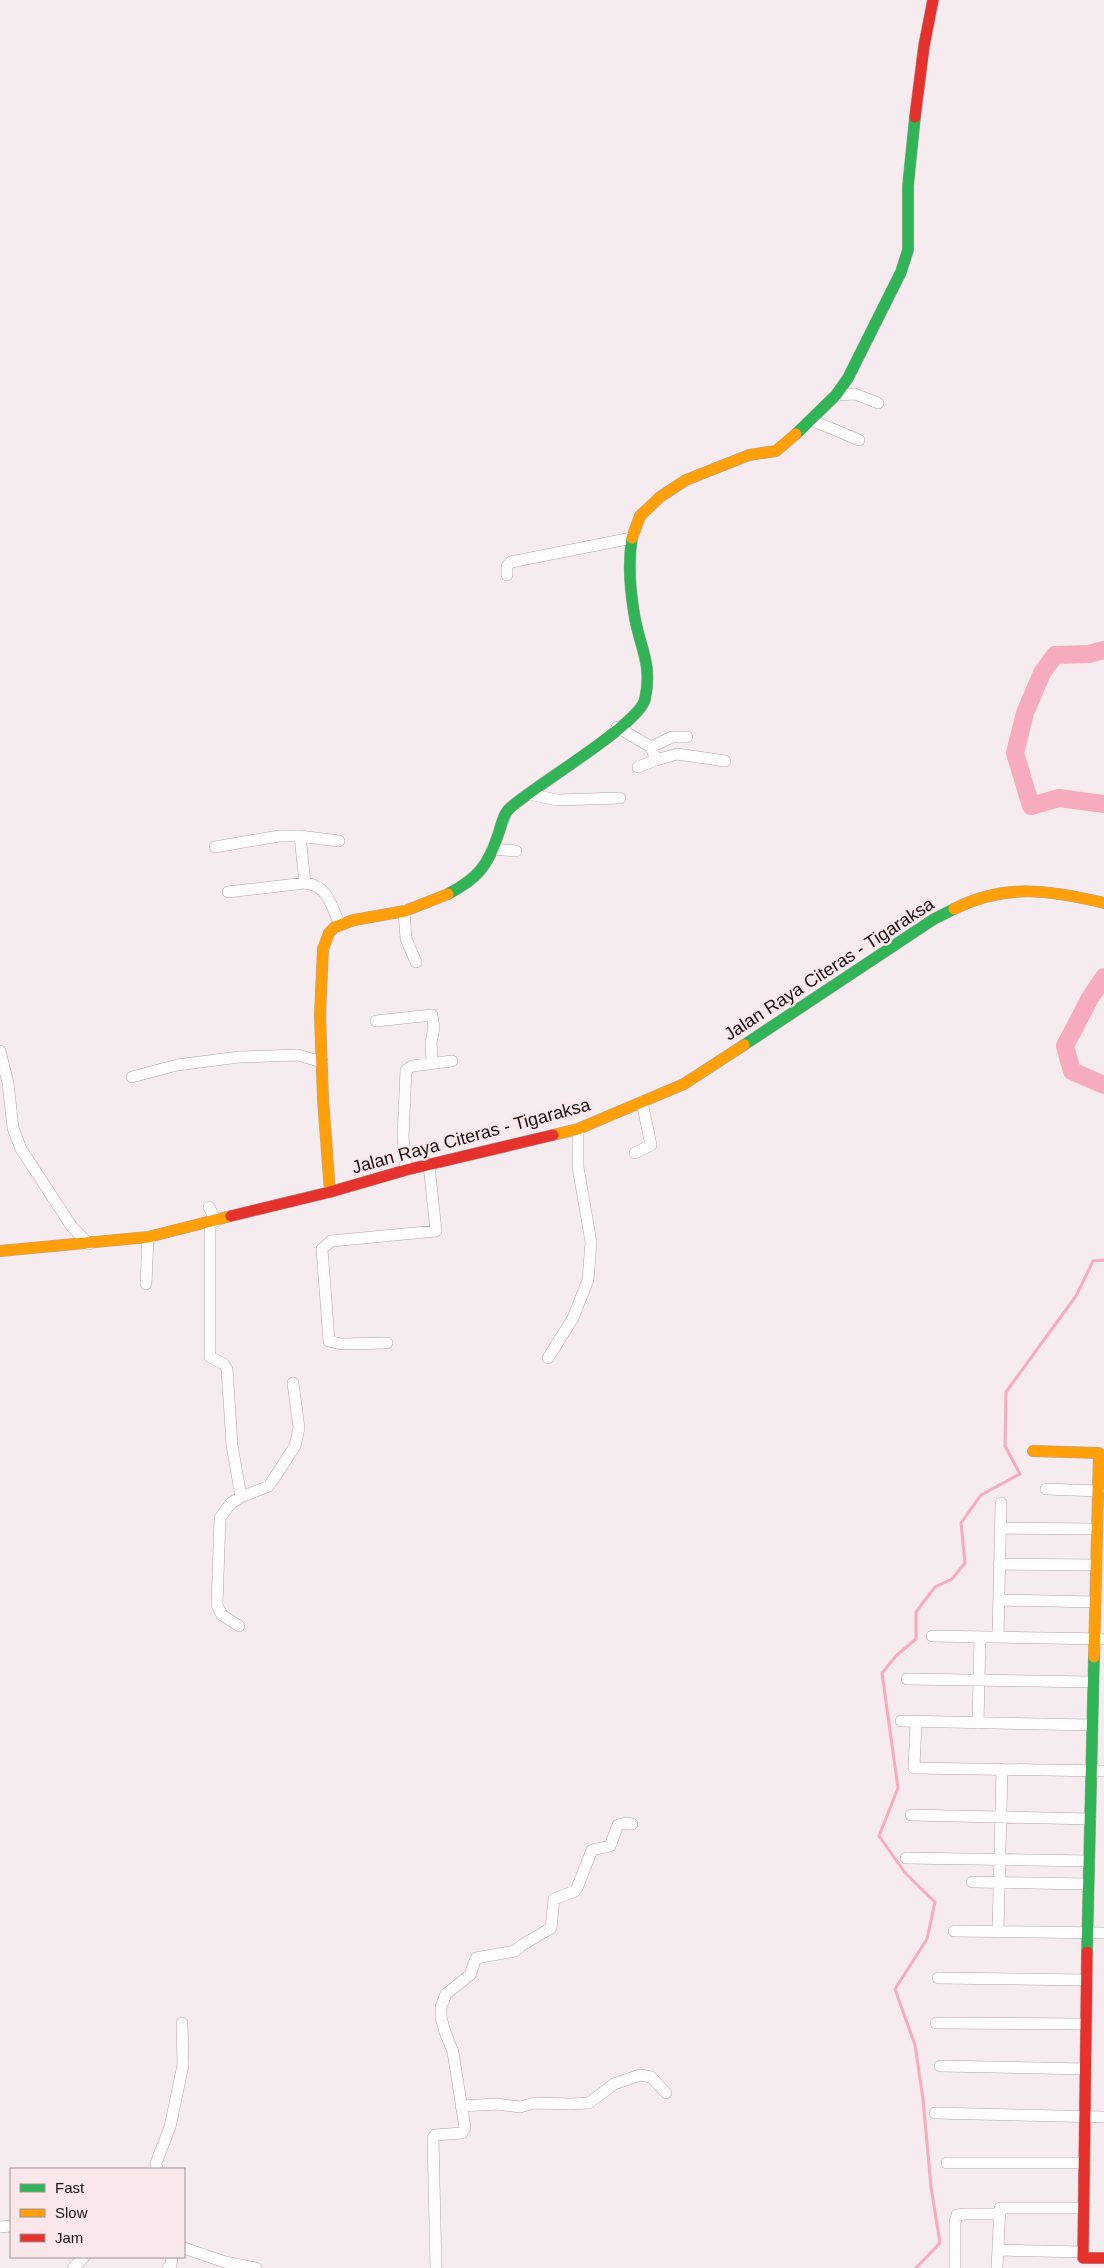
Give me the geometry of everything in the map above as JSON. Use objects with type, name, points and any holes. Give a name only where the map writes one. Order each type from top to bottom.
[{"type":"street","points":[[330,1192],[320,999],[323,944],[330,932],[340,925],[362,918],[404,911],[441,898],[463,885],[482,870],[488,862],[503,819],[509,809],[582,757],[638,712],[645,702],[649,670],[631,596],[629,559],[632,538],[640,516],[660,497],[686,480],[749,455],[776,451],[812,420],[836,395],[848,378],[900,272],[908,250],[908,186],[912,134],[919,97],[924,46],[933,0]]},
{"type":"street","points":[[836,395],[855,394],[878,403]]},
{"type":"street","points":[[812,420],[859,440]]},
{"type":"street","points":[[507,575],[507,566],[511,562],[632,538]]},
{"type":"street","points":[[617,727],[652,747],[656,760]]},
{"type":"street","points":[[652,747],[672,737],[687,737]]},
{"type":"street","points":[[638,767],[677,754],[725,761]]},
{"type":"street","points":[[529,794],[557,800],[620,798]]},
{"type":"street","points":[[300,836],[305,883]]},
{"type":"street","points":[[215,847],[272,837],[300,836],[339,841]]},
{"type":"street","points":[[492,849],[516,851]]},
{"type":"street","points":[[228,892],[305,883],[313,884],[325,891],[340,925]]},
{"type":"street","name":"Jalan Raya Citeras - Tigaraksa","points":[[0,1251],[90,1244],[148,1237],[330,1192],[406,1170],[578,1128],[684,1084],[934,919],[970,900],[987,894],[1039,892],[1076,896],[1104,903]]},
{"type":"street","points":[[404,911],[405,935],[416,962]]},
{"type":"street","points":[[376,1021],[432,1015],[434,1028],[431,1042],[432,1064]]},
{"type":"street","points":[[0,1051],[8,1083],[13,1128],[21,1149],[72,1227],[90,1244]]},
{"type":"street","points":[[132,1077],[177,1065],[239,1057],[298,1055],[322,1062]]},
{"type":"street","points":[[406,1170],[403,1138],[406,1070],[412,1066],[452,1061]]},
{"type":"street","points":[[635,1153],[651,1145],[642,1102]]},
{"type":"street","points":[[548,1358],[573,1318],[588,1280],[591,1242],[578,1167],[578,1128]]},
{"type":"street","points":[[388,1343],[341,1344],[329,1341],[322,1249],[331,1241],[436,1231],[428,1165]]},
{"type":"street","points":[[209,1207],[213,1222],[210,1357],[224,1364],[227,1370],[232,1445],[241,1497]]},
{"type":"street","points":[[146,1284],[148,1237]]},
{"type":"street","points":[[238,1626],[222,1615],[217,1605],[220,1518],[227,1506],[241,1497],[269,1486],[295,1446],[299,1428],[293,1383]]},
{"type":"street","points":[[1033,1451],[1099,1453],[1095,1602],[1099,1639],[1093,1682],[1086,1980],[1083,2259]]},
{"type":"street","points":[[1046,1489],[1098,1491]]},
{"type":"street","points":[[998,1637],[1001,1503]]},
{"type":"street","points":[[1000,1528],[1097,1529]]},
{"type":"street","points":[[1000,1564],[1096,1565]]},
{"type":"street","points":[[999,1600],[1095,1602]]},
{"type":"street","points":[[932,1636],[1099,1639]]},
{"type":"street","points":[[978,1723],[980,1637]]},
{"type":"street","points":[[907,1679],[1093,1682]]},
{"type":"street","points":[[901,1722],[1092,1725]]},
{"type":"street","points":[[916,1722],[914,1768],[1104,1771]]},
{"type":"street","points":[[998,1932],[1002,1769]]},
{"type":"street","points":[[911,1815],[1090,1819]]},
{"type":"street","points":[[436,2268],[433,2138],[435,2135],[464,2132],[453,2052],[441,2017],[441,2007],[446,1994],[470,1975],[476,1958],[515,1951],[522,1944],[551,1928],[554,1899],[575,1891],[592,1850],[610,1846],[618,1825],[632,1824]]},
{"type":"street","points":[[906,1858],[1089,1861]]},
{"type":"street","points":[[972,1882],[1088,1884]]},
{"type":"street","points":[[954,1931],[1104,1933]]},
{"type":"street","points":[[938,1978],[1086,1980]]},
{"type":"street","points":[[936,2022],[1086,2024]]},
{"type":"street","points":[[156,2168],[156,2163],[170,2127],[183,2065],[182,2024]]},
{"type":"street","points":[[940,2066],[1086,2069]]},
{"type":"street","points":[[461,2106],[497,2104],[520,2107],[535,2103],[589,2103],[614,2084],[640,2075],[651,2077],[666,2093]]},
{"type":"street","points":[[935,2113],[1104,2117]]},
{"type":"street","points":[[947,2163],[1084,2163]]},
{"type":"street","points":[[997,2268],[998,2214],[1000,2208],[1084,2208]]},
{"type":"street","points":[[955,2268],[955,2223],[957,2215],[998,2214]]},
{"type":"street","points":[[185,2248],[225,2262],[256,2268]]},
{"type":"street","points":[[998,2250],[1083,2259],[1104,2258]]},
{"type":"street","points":[[73,2268],[83,2258]]},
{"type":"waterway","points":[[1104,650],[1089,654],[1055,655],[1042,673],[1025,713],[1015,753],[1031,806],[1059,798],[1104,804]]},
{"type":"waterway","points":[[1104,977],[1090,998],[1065,1046],[1072,1071],[1104,1085]]},
{"type":"waterway","points":[[916,2268],[940,2243],[931,2187],[923,2099],[915,2045],[895,1989],[927,1939],[935,1902],[906,1874],[879,1836],[898,1788],[882,1673],[897,1655],[916,1639],[916,1612],[935,1587],[952,1579],[965,1563],[961,1523],[981,1495],[1020,1474],[1005,1446],[1006,1392],[1076,1296],[1093,1261],[1104,1260]]},
{"type":"traffic: fast","points":[[796,434],[836,395],[848,378],[901,272],[908,250],[908,186],[915,117]]},
{"type":"traffic: fast","points":[[448,894],[467,883],[480,870],[490,855],[504,817],[510,808],[606,739],[639,710],[645,699],[647,686],[646,664],[636,625],[631,585],[630,556],[632,538]]},
{"type":"traffic: fast","points":[[744,1045],[934,919],[954,909]]},
{"type":"traffic: fast","points":[[1087,1952],[1094,1657]]},
{"type":"traffic: slow","points":[[632,538],[640,516],[660,497],[686,480],[749,455],[776,451],[796,434]]},
{"type":"traffic: slow","points":[[954,909],[991,895],[1028,891],[1046,892],[1104,903]]},
{"type":"traffic: slow","points":[[330,1192],[323,1099],[320,1015],[323,949],[329,933],[335,927],[354,920],[405,911],[448,894]]},
{"type":"traffic: slow","points":[[553,1135],[578,1129],[684,1084],[744,1045]]},
{"type":"traffic: slow","points":[[0,1251],[148,1237],[231,1216]]},
{"type":"traffic: slow","points":[[1033,1451],[1099,1453],[1094,1657]]},
{"type":"traffic: jam","points":[[915,117],[924,46],[933,0]]},
{"type":"traffic: jam","points":[[231,1216],[330,1192],[406,1170],[553,1135]]},
{"type":"traffic: jam","points":[[1087,1952],[1083,2258],[1104,2258]]}]
